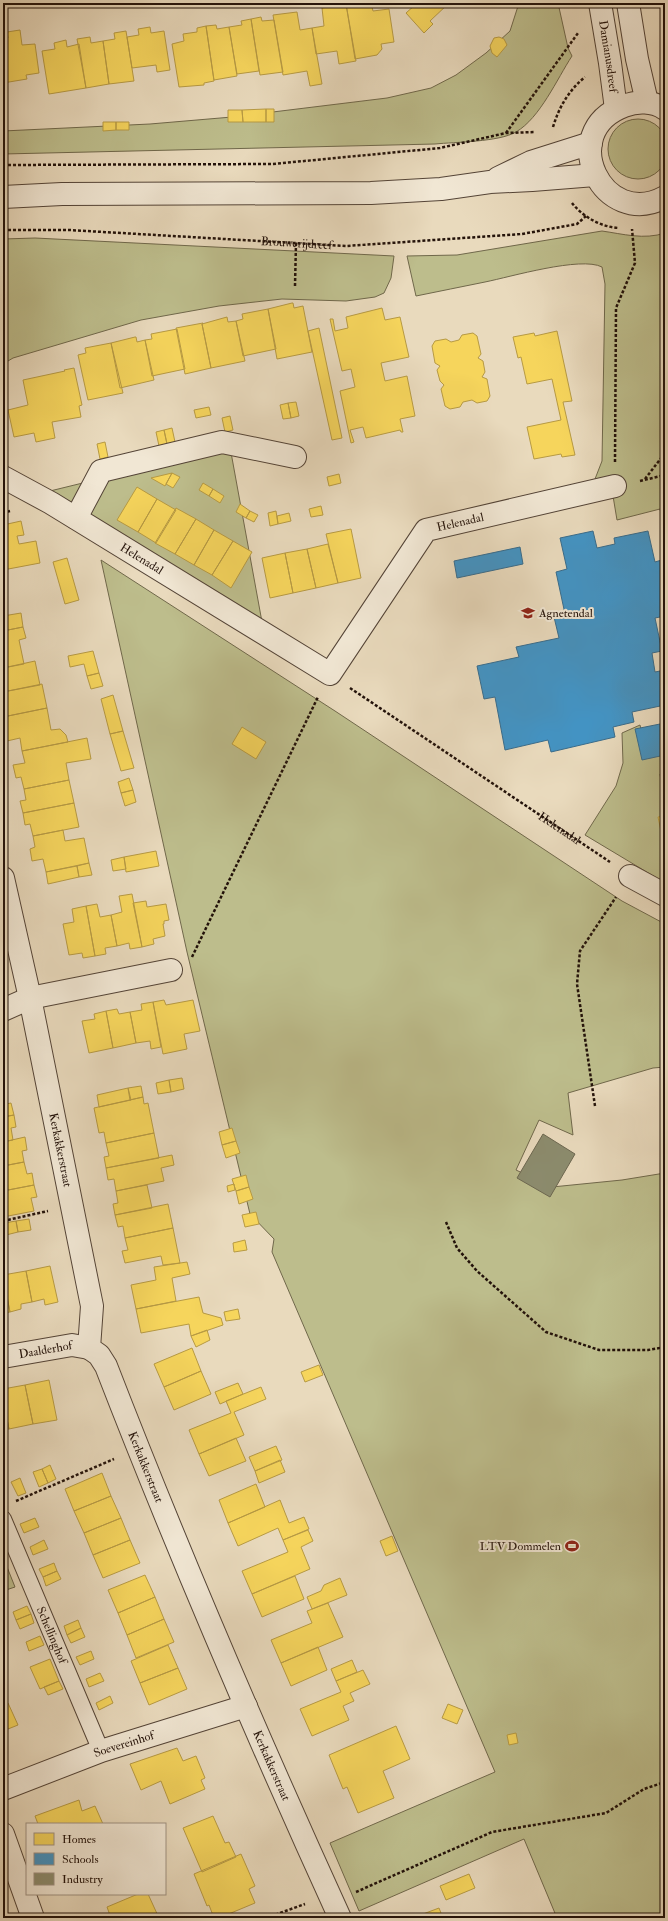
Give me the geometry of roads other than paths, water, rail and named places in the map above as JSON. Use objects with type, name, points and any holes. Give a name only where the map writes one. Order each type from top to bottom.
[{"type":"street","name":"Damianusdreef","points":[[600,3],[616,109]]},
{"type":"street","points":[[628,3],[637,59],[656,106],[631,103],[616,109],[604,117],[596,129],[591,143],[590,159],[594,175],[603,187],[615,197],[629,202],[645,204],[665,197]]},
{"type":"street","points":[[490,182],[531,162],[591,143]]},
{"type":"street","points":[[3,197],[70,194],[371,193],[441,189],[490,182],[594,175]]},
{"type":"street","points":[[76,518],[101,471],[222,442],[295,458]]},
{"type":"street","name":"Helenadal","points":[[3,477],[76,518],[330,674],[426,530],[615,486]]},
{"type":"street","points":[[630,876],[665,896]]},
{"type":"street","name":"Kerkakkerstraat","points":[[3,878],[30,998],[92,1306],[88,1348],[98,1355],[106,1366],[138,1448],[246,1706],[334,1905]]},
{"type":"street","points":[[3,1010],[30,998],[171,970]]},
{"type":"street","name":"Daalderhof","points":[[3,1357],[72,1345],[88,1348]]},
{"type":"street","name":"Soevereinhof","points":[[3,1789],[102,1751],[246,1706]]},
{"type":"street","points":[[4,1841],[33,1918]]},
{"type":"lane","name":"Schellinghof","points":[[3,1518],[102,1751]]},
{"type":"place","name":"Agnetendal","points":[[528,613]]},
{"type":"place","name":"LTV Dommelen","points":[[572,1546]]}]
